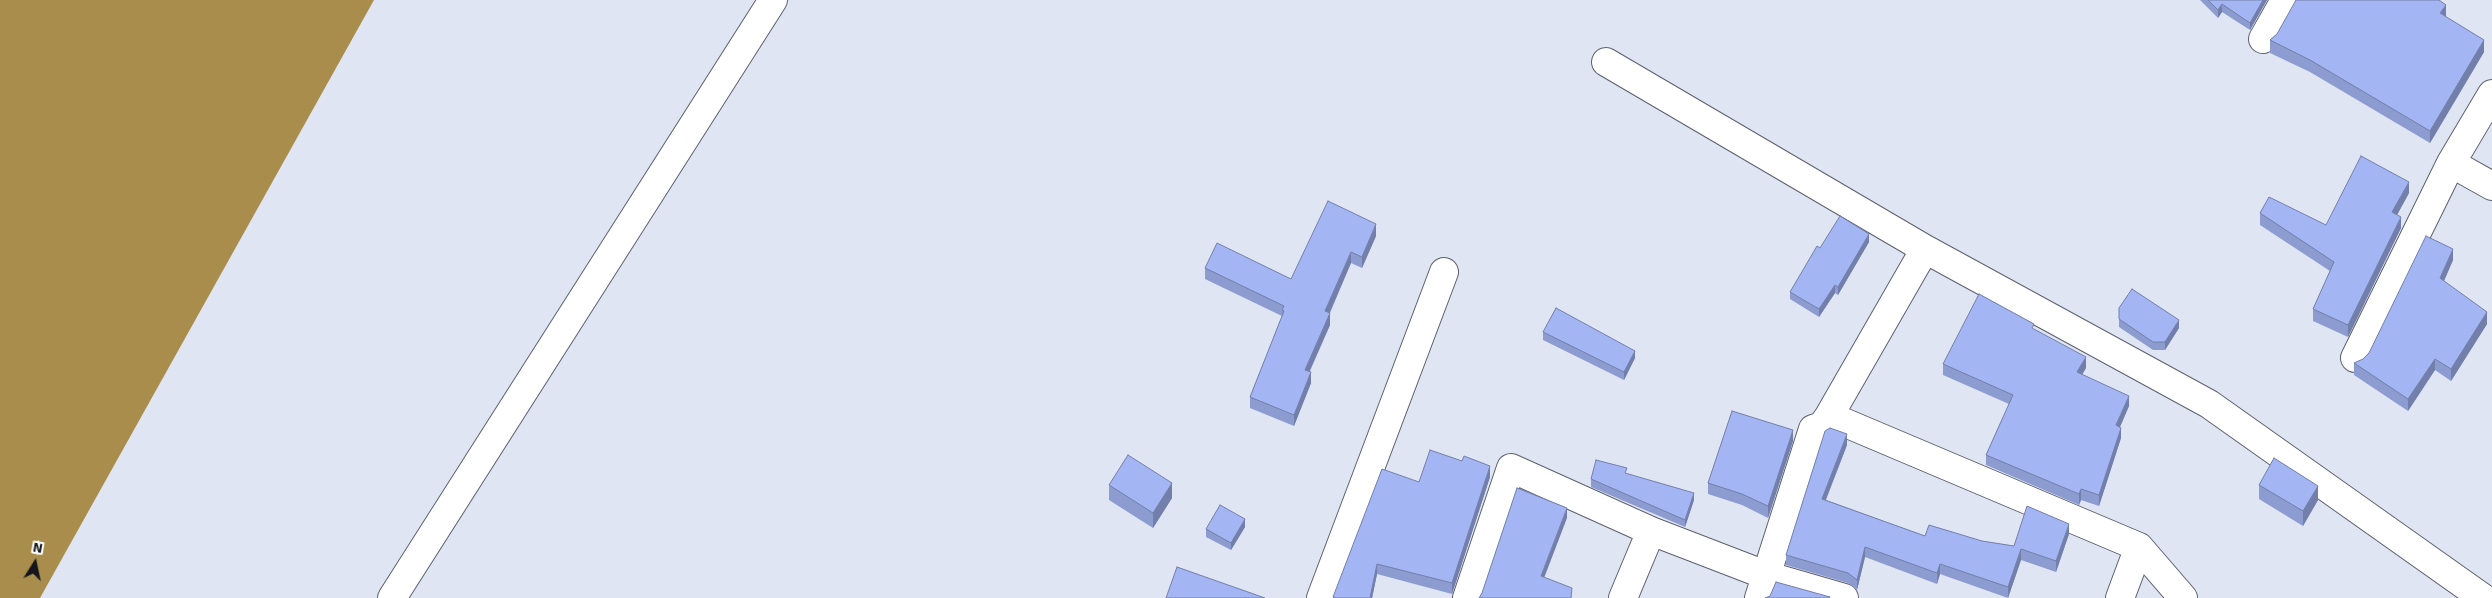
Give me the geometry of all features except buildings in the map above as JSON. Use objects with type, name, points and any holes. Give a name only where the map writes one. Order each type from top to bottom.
[{"type":"street","points":[[392,598],[773,0]]},
{"type":"street","points":[[2263,39],[2285,0]]},
{"type":"street","points":[[1606,62],[1925,249],[2209,404],[2483,598]]},
{"type":"street","points":[[2355,358],[2451,163],[2492,94]]},
{"type":"street","points":[[2451,163],[2492,186]]},
{"type":"street","points":[[1764,587],[1813,429],[1822,426],[1829,416],[1925,249]]},
{"type":"street","points":[[1321,598],[1444,272]]},
{"type":"street","points":[[1829,416],[2139,547],[2183,598]]},
{"type":"street","points":[[1467,598],[1511,468],[1652,531],[1764,587],[1844,598]]},
{"type":"street","points":[[1623,598],[1652,531]]},
{"type":"street","points":[[2120,598],[2139,547]]},
{"type":"shaded area","points":[[0,0],[374,0],[40,598],[0,598]]}]
